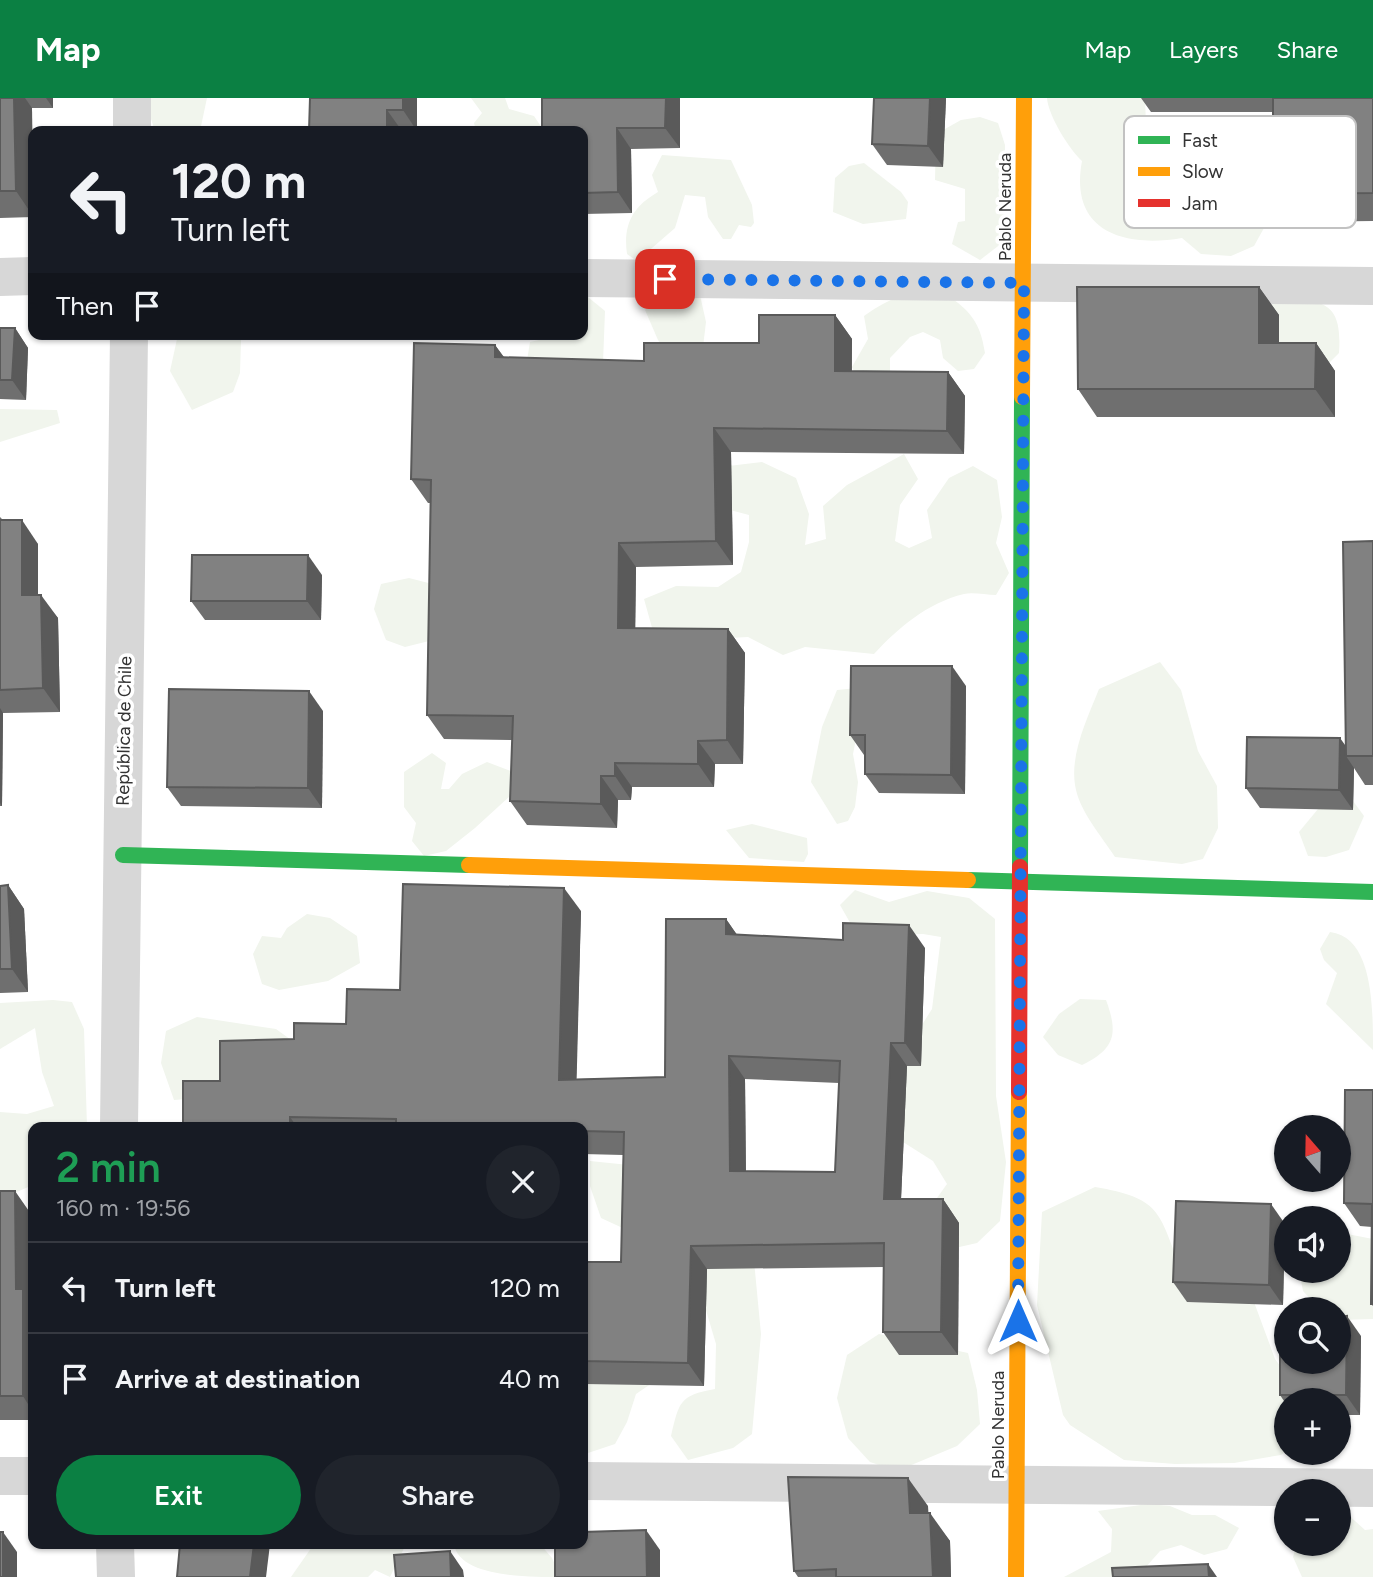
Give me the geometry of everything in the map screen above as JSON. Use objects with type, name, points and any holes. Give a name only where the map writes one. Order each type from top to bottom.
[{"type":"street","points":[[132,98],[132,126]]},
{"type":"street","name":"Pablo Neruda","points":[[1016,1577],[1024,98]]},
{"type":"street","points":[[0,277],[28,276]]},
{"type":"street","points":[[588,278],[1373,286]]},
{"type":"street","name":"República de Chile","points":[[119,1122],[129,340]]},
{"type":"street","points":[[123,855],[1373,892]]},
{"type":"street","points":[[0,1476],[28,1476]]},
{"type":"street","points":[[588,1481],[1373,1488]]},
{"type":"street","points":[[115,1549],[116,1577]]},
{"type":"shaded area","points":[[144,98],[207,98],[201,126],[153,126]]},
{"type":"shaded area","points":[[471,98],[505,98],[509,109],[534,116],[541,126],[475,126],[474,123],[482,113]]},
{"type":"shaded area","points":[[1047,98],[1145,98],[1146,116],[1124,116],[1124,228],[1264,228],[1254,246],[1231,256],[1201,254],[1182,238],[1140,240],[1105,230],[1092,219],[1084,204],[1080,185],[1082,161],[1060,131]]},
{"type":"shaded area","points":[[980,117],[998,123],[1005,145],[1006,240],[980,260],[952,244],[958,222],[965,221],[965,189],[935,180],[936,134],[961,120]]},
{"type":"shaded area","points":[[662,155],[731,160],[752,205],[754,223],[751,227],[739,225],[731,239],[723,239],[708,217],[705,197],[685,195],[675,228],[637,261],[627,254],[626,234],[631,218],[642,204],[658,192],[652,175]]},
{"type":"shaded area","points":[[864,163],[901,192],[908,202],[906,219],[863,224],[833,212],[835,178],[849,166]]},
{"type":"shaded area","points":[[674,286],[700,295],[706,322],[703,347],[669,356],[658,340],[645,310]]},
{"type":"shaded area","points":[[940,290],[965,309],[980,331],[985,353],[974,369],[958,371],[943,358],[940,340],[923,332],[910,337],[890,358],[890,379],[865,395],[852,367],[868,339],[864,316],[900,297]]},
{"type":"shaded area","points":[[588,297],[605,311],[603,363],[524,379],[530,342],[588,340]]},
{"type":"shaded area","points":[[1275,299],[1317,302],[1333,312],[1339,335],[1339,353],[1329,363],[1295,366],[1262,321]]},
{"type":"shaded area","points":[[177,340],[241,340],[240,373],[233,392],[192,410],[170,371]]},
{"type":"shaded area","points":[[0,409],[57,410],[60,423],[0,442]]},
{"type":"shaded area","points":[[904,454],[918,479],[900,505],[895,541],[909,548],[932,538],[927,510],[949,478],[973,466],[997,480],[1002,517],[996,543],[1009,573],[996,595],[968,593],[950,598],[903,626],[874,654],[805,647],[783,655],[748,637],[656,642],[644,599],[676,586],[718,587],[741,572],[749,542],[749,515],[730,510],[720,467],[762,462],[796,478],[809,514],[805,545],[826,539],[823,506],[847,485]]},
{"type":"shaded area","points":[[409,578],[440,586],[433,640],[405,647],[386,640],[374,609],[381,584]]},
{"type":"shaded area","points":[[1160,662],[1181,690],[1198,751],[1217,786],[1218,828],[1203,859],[1182,864],[1115,857],[1081,804],[1075,785],[1077,748],[1099,689]]},
{"type":"shaded area","points":[[858,688],[858,729],[853,754],[858,782],[855,807],[848,821],[837,824],[811,782],[822,727],[837,690]]},
{"type":"shaded area","points":[[432,753],[446,763],[441,789],[449,789],[462,774],[487,762],[516,773],[510,796],[475,828],[446,851],[424,856],[412,841],[416,823],[404,807],[404,772]]},
{"type":"shaded area","points":[[1353,801],[1364,816],[1349,850],[1326,857],[1308,856],[1299,832],[1323,803]]},
{"type":"shaded area","points":[[752,824],[807,838],[808,854],[804,862],[749,858],[726,830]]},
{"type":"shaded area","points":[[855,890],[889,902],[927,891],[969,898],[995,919],[996,1096],[1006,1162],[1000,1221],[977,1243],[955,1248],[932,1205],[947,1184],[933,1161],[892,1135],[906,1050],[932,1009],[941,937],[923,934],[890,935],[852,926],[840,905]]},
{"type":"shaded area","points":[[307,914],[330,918],[357,936],[360,963],[328,981],[279,990],[262,984],[253,954],[262,936],[281,938],[287,928]]},
{"type":"shaded area","points":[[1330,932],[1344,937],[1355,946],[1363,960],[1371,995],[1373,1050],[1326,1004],[1337,973],[1324,960],[1320,949]]},
{"type":"shaded area","points":[[1080,999],[1106,1000],[1113,1031],[1108,1046],[1082,1065],[1058,1055],[1043,1037],[1059,1014]]},
{"type":"shaded area","points":[[53,1000],[72,1002],[84,1029],[87,1122],[28,1122],[28,1187],[0,1199],[0,1112],[27,1114],[54,1106],[42,1072],[35,1028],[0,1049],[0,1003]]},
{"type":"shaded area","points":[[197,1017],[276,1029],[294,1042],[226,1096],[174,1100],[161,1063],[166,1031]]},
{"type":"shaded area","points":[[590,1161],[746,1177],[761,1334],[752,1434],[733,1448],[688,1460],[671,1436],[682,1402],[694,1394],[715,1389],[716,1344],[695,1273],[627,1230],[601,1218],[590,1186]]},
{"type":"shaded area","points":[[1095,1187],[1133,1196],[1145,1202],[1161,1220],[1180,1268],[1254,1302],[1274,1356],[1274,1374],[1286,1374],[1296,1388],[1274,1388],[1274,1456],[1234,1463],[1175,1464],[1124,1460],[1070,1425],[1063,1415],[1037,1305],[1042,1212]]},
{"type":"shaded area","points":[[1351,1235],[1373,1239],[1373,1319],[1351,1320],[1351,1297],[1309,1297],[1303,1291],[1301,1283],[1351,1283]]},
{"type":"shaded area","points":[[879,1334],[968,1353],[977,1390],[980,1424],[957,1446],[897,1471],[870,1462],[848,1438],[837,1398],[847,1355]]},
{"type":"shaded area","points":[[588,1372],[658,1379],[636,1394],[627,1422],[615,1444],[588,1453]]},
{"type":"shaded area","points":[[1148,1504],[1170,1506],[1192,1515],[1215,1515],[1239,1528],[1227,1549],[1204,1555],[1181,1545],[1160,1551],[1145,1568],[1120,1577],[1064,1577],[1111,1552],[1112,1529],[1098,1511]]},
{"type":"shaded area","points":[[1351,1517],[1365,1530],[1373,1529],[1373,1577],[1302,1577],[1293,1557],[1351,1556]]},
{"type":"shaded area","points":[[311,1549],[404,1549],[390,1577],[375,1570],[368,1577],[291,1577]]},
{"type":"shaded area","points":[[456,1549],[544,1549],[561,1577],[496,1573],[468,1563]]},
{"type":"building","points":[[0,98],[14,98],[16,191],[0,191]]},
{"type":"building","points":[[310,98],[403,98],[403,110],[387,110],[387,126],[309,126]]},
{"type":"building","points":[[542,98],[666,98],[665,128],[617,128],[618,192],[588,193],[588,126],[542,126]]},
{"type":"building","points":[[874,98],[930,98],[928,146],[872,144]]},
{"type":"building","points":[[1273,98],[1373,98],[1373,193],[1356,193],[1356,116],[1273,116]]},
{"type":"building","points":[[1077,287],[1259,287],[1259,343],[1316,343],[1315,389],[1078,389]]},
{"type":"building","points":[[759,315],[835,315],[835,371],[948,372],[947,431],[714,428],[716,541],[619,543],[618,628],[728,629],[727,740],[698,741],[698,764],[615,763],[615,776],[601,776],[601,804],[510,801],[513,716],[427,715],[431,480],[411,479],[414,343],[495,345],[495,357],[644,361],[644,343],[759,343]]},
{"type":"building","points":[[0,328],[15,328],[12,380],[0,380]]},
{"type":"building","points":[[0,520],[22,520],[22,595],[41,595],[43,688],[0,690]]},
{"type":"building","points":[[1373,541],[1373,756],[1346,756],[1343,542]]},
{"type":"building","points":[[192,555],[308,555],[307,601],[191,601]]},
{"type":"building","points":[[851,666],[952,666],[951,775],[865,774],[865,735],[850,735]]},
{"type":"building","points":[[169,689],[309,691],[308,788],[167,787]]},
{"type":"building","points":[[1247,737],[1340,738],[1339,790],[1246,788]]},
{"type":"building","points":[[403,884],[564,888],[559,1080],[665,1077],[666,919],[726,919],[726,934],[843,940],[843,923],[909,925],[905,1043],[891,1043],[884,1199],[943,1199],[941,1332],[883,1332],[884,1243],[691,1246],[688,1363],[588,1361],[588,1262],[621,1262],[624,1132],[588,1131],[588,1122],[396,1122],[396,1119],[290,1117],[290,1122],[183,1122],[183,1081],[220,1081],[220,1041],[294,1039],[294,1023],[346,1024],[347,989],[400,990]],"holes":[[[729,1056],[840,1061],[835,1172],[730,1171]]]},
{"type":"building","points":[[8,885],[12,969],[0,969],[0,886]]},
{"type":"building","points":[[1345,1090],[1373,1090],[1373,1304],[1372,1204],[1344,1203],[1344,1192],[1351,1192],[1351,1115],[1345,1115]]},
{"type":"building","points":[[0,1191],[15,1191],[16,1289],[23,1289],[23,1396],[0,1396]]},
{"type":"building","points":[[1176,1201],[1271,1204],[1269,1285],[1173,1282]]},
{"type":"building","points":[[1280,1374],[1346,1374],[1346,1388],[1280,1388]]},
{"type":"building","points":[[788,1477],[908,1478],[910,1513],[930,1513],[933,1577],[836,1577],[836,1569],[794,1571]]},
{"type":"building","points":[[646,1530],[647,1577],[555,1577],[555,1549],[588,1549],[588,1532]]},
{"type":"building","points":[[0,1532],[3,1532],[3,1577],[0,1577]]},
{"type":"building","points":[[180,1549],[253,1549],[250,1577],[177,1577]]},
{"type":"building","points":[[450,1551],[451,1577],[396,1577],[394,1555]]},
{"type":"building","points":[[1208,1564],[1209,1577],[1113,1577],[1112,1568]]},
{"type":"traffic: fast","points":[[1020,867],[1022,397]]},
{"type":"traffic: fast","points":[[123,855],[469,865]]},
{"type":"traffic: fast","points":[[968,880],[1373,892]]},
{"type":"traffic: slow","points":[[1022,397],[1024,98]]},
{"type":"traffic: slow","points":[[469,865],[968,880]]},
{"type":"traffic: slow","points":[[1016,1577],[1019,1092]]},
{"type":"traffic: jam","points":[[1019,1092],[1020,867]]},
{"type":"route","points":[[665,279],[1024,283],[1018,1321]]}]
